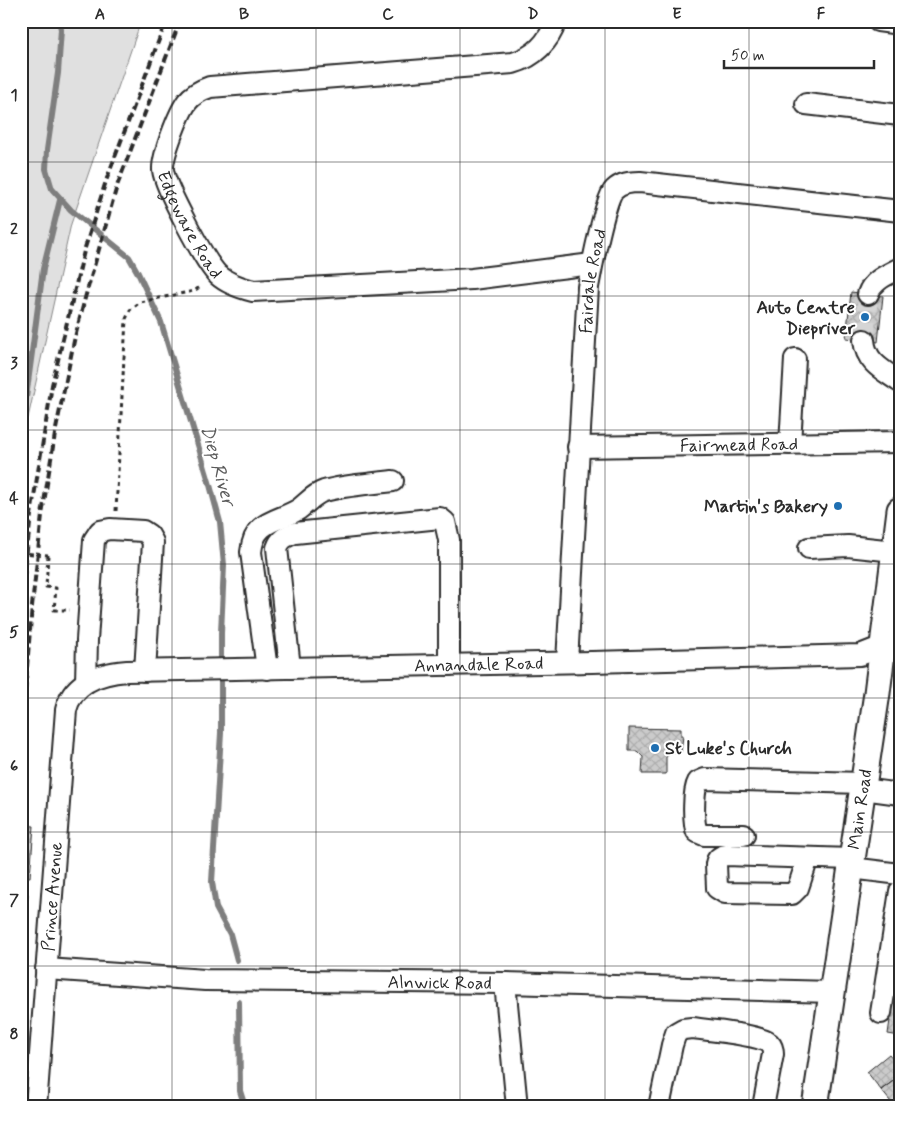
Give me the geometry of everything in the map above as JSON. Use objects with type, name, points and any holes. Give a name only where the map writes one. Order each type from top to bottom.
[{"type":"main road","name":"Main Road","points":[[815,1107],[863,786],[892,645],[894,551],[900,510]]},
{"type":"street","name":"Edgeware Road","points":[[556,21],[547,40],[533,54],[524,60],[513,63],[210,87],[197,93],[188,101],[180,114],[164,158],[163,171],[168,186],[204,257],[219,275],[242,288],[264,291],[472,279],[592,264]]},
{"type":"street","points":[[878,21],[900,24]]},
{"type":"street","points":[[806,104],[900,115]]},
{"type":"street","name":"Fairdale Road","points":[[567,662],[588,287],[610,195],[621,185],[630,182],[900,211]]},
{"type":"street","points":[[868,294],[870,288],[875,283],[900,268]]},
{"type":"street","points":[[864,340],[864,349],[873,362],[900,382]]},
{"type":"street","points":[[790,444],[795,359]]},
{"type":"street","name":"Fairmead Road","points":[[578,447],[900,442]]},
{"type":"street","points":[[267,669],[252,557],[254,538],[268,523],[297,510],[322,492],[393,481]]},
{"type":"street","points":[[290,668],[277,548],[280,541],[295,534],[440,518],[446,522],[449,540],[449,665]]},
{"type":"street","points":[[82,685],[94,540],[100,531],[115,529],[143,531],[149,535],[153,542],[145,671]]},
{"type":"street","points":[[809,548],[848,546],[894,551]]},
{"type":"street","name":"Annandale Road","points":[[82,685],[95,677],[110,672],[860,655],[892,645]]},
{"type":"street","name":"Prince Avenue","points":[[36,1107],[65,716],[69,698],[82,685]]},
{"type":"street","points":[[744,835],[704,835],[697,832],[695,826],[695,788],[698,782],[705,779],[863,786],[900,794]]},
{"type":"street","points":[[808,858],[900,874]]},
{"type":"street","points":[[881,1013],[900,891]]},
{"type":"street","name":"Alnwick Road","points":[[46,970],[205,980],[505,983],[833,992]]},
{"type":"street","points":[[505,983],[517,1107]]},
{"type":"street","points":[[659,1107],[676,1033],[683,1029],[692,1028],[758,1039],[769,1043],[773,1054],[763,1107]]},
{"type":"path","points":[[115,529],[126,319],[130,310],[140,302],[194,291],[219,275]]},
{"type":"path","points":[[21,553],[48,555],[46,587],[56,588],[54,610]]},
{"type":"shaded area","points":[[21,21],[141,21],[71,224],[28,418],[21,419]]},
{"type":"building","name":"Auto Centre Diepriver","points":[[851,292],[883,296],[878,342],[846,338]]},
{"type":"building","name":"St Luke's Church","points":[[629,728],[681,729],[681,736],[683,736],[681,752],[672,752],[666,757],[666,774],[642,774],[643,757],[637,751],[629,751]]},
{"type":"building","points":[[23,825],[34,826],[30,877],[21,876]]},
{"type":"building","points":[[21,893],[28,894],[26,920],[21,920]]},
{"type":"building","points":[[900,912],[900,1036],[888,1034],[895,986]]},
{"type":"building","points":[[889,1054],[900,1067],[900,1076],[881,1090],[867,1072]]},
{"type":"building","points":[[900,1076],[900,1107],[895,1107],[881,1090]]},
{"type":"waterway","name":"Diep River","points":[[59,21],[61,29],[58,73],[46,169],[52,189],[71,210],[129,257],[138,273],[161,322],[220,522],[224,565],[221,633],[221,733],[212,882],[216,908],[230,934],[237,960]]},
{"type":"waterway","points":[[21,435],[43,269],[60,200]]},
{"type":"waterway","name":"Diep River","points":[[239,1002],[240,1091],[245,1107]]},
{"type":"tunnel","points":[[864,340],[868,294]]},
{"type":"railway","points":[[21,602],[31,515],[52,385],[84,251],[106,181],[166,21]]},
{"type":"railway","points":[[21,739],[42,515],[55,434],[74,341],[117,186],[180,21]]},
{"type":"place","name":"Auto Centre Diepriver","points":[[865,317]]},
{"type":"place","name":"Martin's Bakery","points":[[838,506]]},
{"type":"place","name":"St Luke's Church","points":[[655,748]]}]
